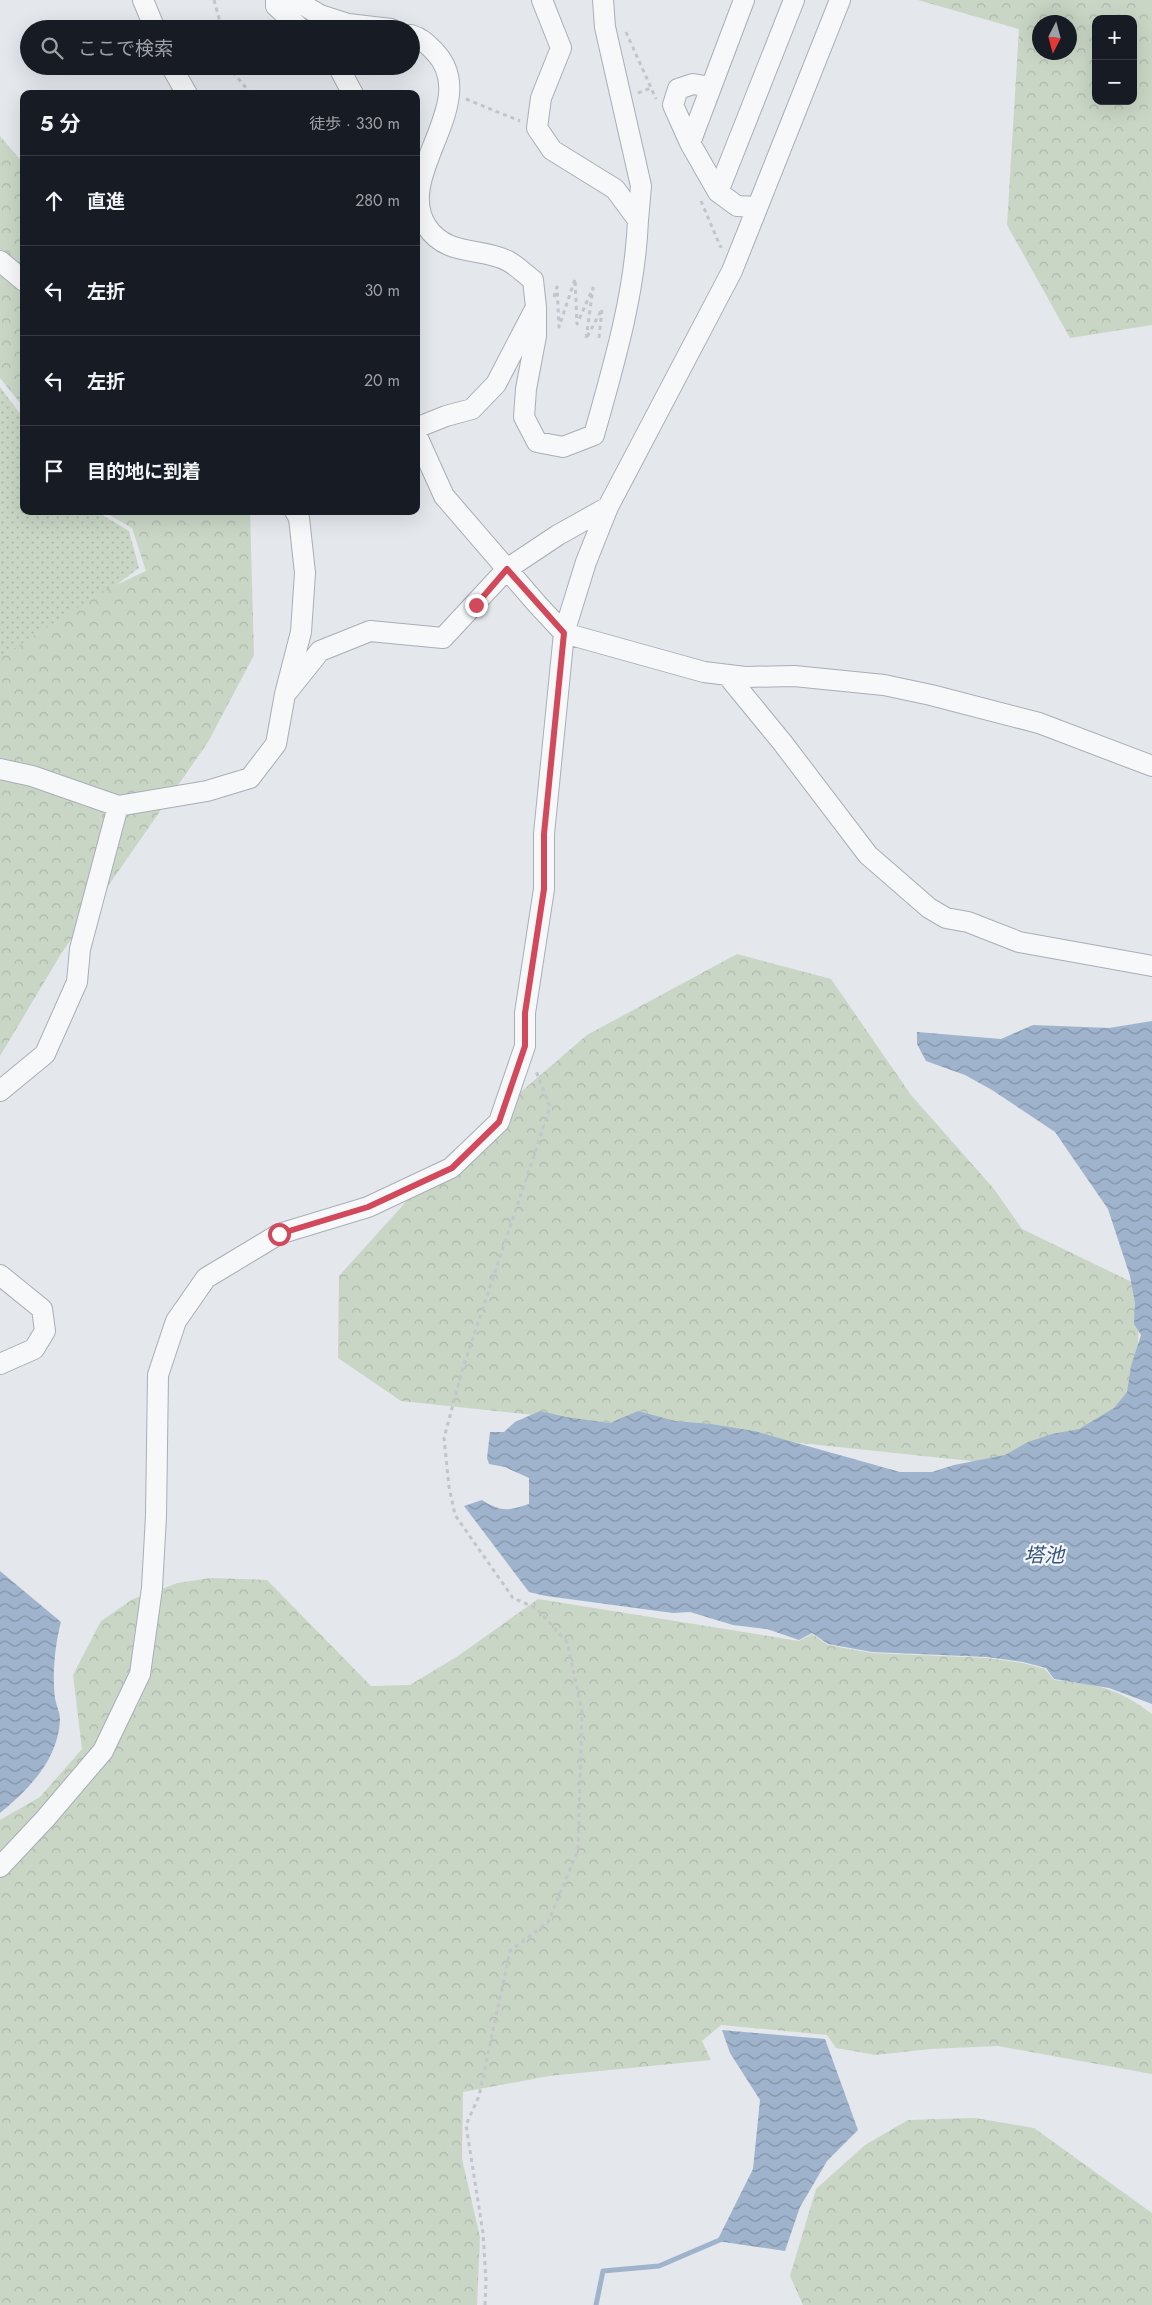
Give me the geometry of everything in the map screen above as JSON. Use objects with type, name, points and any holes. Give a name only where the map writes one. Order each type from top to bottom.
[{"type":"street","points":[[143,0],[151,20]]},
{"type":"street","points":[[276,0],[276,6],[291,20]]},
{"type":"street","points":[[295,0],[320,15],[336,20]]},
{"type":"street","points":[[542,0],[560,48],[541,98],[537,128],[552,150],[615,189],[638,220]]},
{"type":"street","points":[[420,207],[426,226],[442,243],[508,261],[533,280],[544,304],[526,389],[524,417],[537,442],[563,447],[594,435],[621,337],[637,256],[641,186],[605,27],[602,0]]},
{"type":"street","points":[[690,143],[744,0]]},
{"type":"street","points":[[718,192],[794,0]]},
{"type":"street","points":[[0,1867],[45,1819],[103,1750],[140,1674],[152,1588],[156,1516],[158,1375],[176,1321],[206,1278],[279,1234],[368,1207],[452,1168],[499,1122],[525,1046],[525,1013],[544,889],[544,834],[564,633],[586,562],[608,507],[732,272],[756,208],[829,32],[840,0]]},
{"type":"street","points":[[420,37],[445,62],[451,93],[426,165],[420,192]]},
{"type":"street","points":[[176,75],[185,90]]},
{"type":"street","points":[[343,75],[351,90]]},
{"type":"street","points":[[711,87],[693,84],[678,89],[673,104],[690,143],[718,192],[737,206],[756,208]]},
{"type":"street","points":[[0,261],[20,278]]},
{"type":"street","points":[[420,426],[446,416],[472,409],[496,384],[544,304]]},
{"type":"street","points":[[420,443],[444,496],[564,633],[683,667],[727,675],[744,677],[794,676],[884,685],[931,695],[1039,723],[1152,766]]},
{"type":"street","points":[[285,694],[320,652],[370,631],[443,638],[507,569],[558,535],[608,507]]},
{"type":"street","points":[[0,769],[32,776],[118,806],[207,791],[250,778],[276,744],[285,694],[301,632],[306,573],[297,515]]},
{"type":"street","points":[[727,675],[782,742],[868,855],[928,908],[946,918],[968,922],[1019,942],[1152,966]]},
{"type":"street","points":[[0,1091],[45,1054],[77,982],[80,949],[118,806]]},
{"type":"street","points":[[0,1274],[42,1309],[45,1331],[34,1349],[0,1364]]},
{"type":"path","points":[[214,0],[220,20]]},
{"type":"path","points":[[235,75],[248,90]]},
{"type":"path","points":[[451,93],[537,128]]},
{"type":"path","points":[[544,304],[557,287],[559,327],[575,279],[577,324],[593,288],[586,339],[602,309],[599,343]]},
{"type":"path","points":[[485,2305],[486,2281],[483,2233],[466,2125],[478,2096],[510,1950],[548,1922],[578,1850],[582,1711],[567,1642],[536,1608],[513,1598],[455,1515],[449,1487],[444,1438],[462,1371],[550,1106],[525,1046]]},
{"type":"green space","points":[[918,0],[1152,0],[1152,325],[1070,338],[1007,225],[1019,29]]},
{"type":"green space","points":[[0,136],[20,159],[20,403],[0,378]]},
{"type":"green space","points":[[0,387],[20,414],[20,515],[103,515],[129,531],[139,568],[0,672]]},
{"type":"green space","points":[[109,515],[250,515],[254,655],[208,742],[61,954],[0,1056],[0,658],[101,592],[146,571],[132,528]]},
{"type":"green space","points":[[737,954],[831,979],[911,1095],[994,1189],[1022,1229],[1140,1286],[1136,1396],[1073,1453],[981,1462],[401,1401],[338,1358],[339,1276],[449,1154],[587,1035]]},
{"type":"green space","points":[[210,1578],[267,1580],[371,1686],[410,1685],[458,1656],[538,1599],[799,1641],[812,1634],[828,1645],[872,1653],[987,1658],[1023,1663],[1045,1669],[1054,1680],[1082,1683],[1106,1689],[1128,1698],[1152,1714],[1152,2074],[998,2046],[930,2049],[876,2055],[836,2048],[827,2035],[721,2025],[702,2041],[711,2060],[549,2076],[463,2092],[462,2159],[480,2237],[477,2305],[0,2305],[0,1820],[40,1797],[82,1749],[73,1675],[101,1621],[133,1599],[178,1583]]},
{"type":"green space","points":[[975,2118],[1034,2128],[1152,2213],[1152,2305],[803,2305],[790,2276],[816,2189],[865,2145],[908,2120]]},
{"type":"water","name":"塔池","points":[[1152,1021],[1152,1704],[1109,1688],[1054,1679],[1046,1668],[1023,1662],[987,1657],[872,1652],[828,1644],[812,1633],[799,1640],[767,1629],[733,1625],[690,1612],[673,1613],[546,1596],[529,1592],[464,1506],[482,1500],[494,1507],[505,1509],[529,1504],[529,1478],[505,1467],[489,1464],[487,1458],[490,1432],[504,1432],[515,1422],[540,1411],[566,1417],[610,1423],[638,1411],[675,1421],[711,1424],[754,1431],[900,1472],[932,1472],[954,1465],[1005,1455],[1028,1442],[1052,1434],[1079,1429],[1114,1408],[1127,1392],[1131,1366],[1141,1335],[1134,1324],[1135,1303],[1130,1276],[1108,1209],[1055,1132],[992,1090],[965,1075],[926,1061],[917,1044],[917,1032],[1001,1039],[1033,1025],[1109,1028]]},
{"type":"water","points":[[0,1571],[61,1622],[54,1670],[55,1698],[60,1720],[54,1748],[48,1761],[31,1784],[0,1813]]},
{"type":"water","points":[[722,2030],[825,2039],[858,2130],[827,2161],[800,2207],[785,2251],[717,2241],[753,2169],[760,2100],[730,2053]]},
{"type":"waterway","points":[[596,2305],[603,2271],[659,2266],[722,2239]]},
{"type":"route","points":[[279,1234],[368,1207],[452,1168],[499,1122],[525,1046],[525,1013],[544,889],[544,834],[564,633],[507,569],[476,605]]}]
